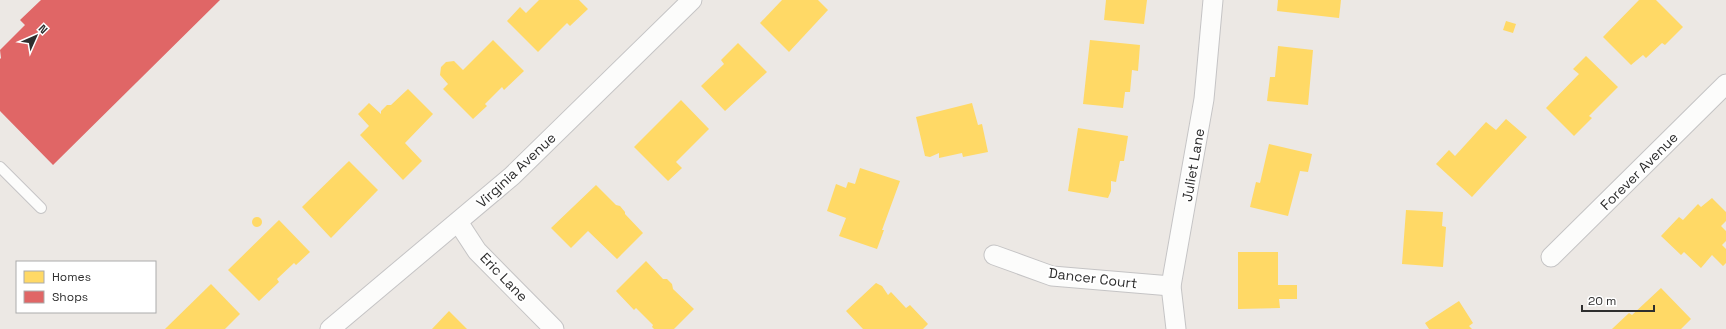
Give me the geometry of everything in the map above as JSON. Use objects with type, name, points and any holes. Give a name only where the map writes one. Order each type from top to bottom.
[{"type":"street","name":"Virginia Avenue","points":[[330,329],[512,176],[692,0]]},
{"type":"street","name":"Juliet Lane","points":[[1176,329],[1171,286],[1204,99],[1213,0]]},
{"type":"street","name":"Forever Avenue","points":[[1551,257],[1726,84]]},
{"type":"street","name":"Eric Lane","points":[[458,222],[477,251],[554,329]]},
{"type":"street","name":"Dancer Court","points":[[994,255],[1052,276],[1171,286]]},
{"type":"lane","points":[[0,167],[42,208]]},
{"type":"building: Homes","points":[[539,0],[579,0],[588,9],[570,26],[567,23],[538,52],[507,21],[520,7],[526,13]]},
{"type":"building: Homes","points":[[782,0],[818,0],[828,10],[789,52],[760,23]]},
{"type":"building: Homes","points":[[1106,0],[1147,0],[1144,24],[1104,20]]},
{"type":"building: Homes","points":[[1278,0],[1341,0],[1339,18],[1277,11]]},
{"type":"building: Homes","points":[[1639,0],[1656,0],[1683,27],[1665,45],[1662,43],[1646,58],[1643,55],[1631,65],[1603,37]]},
{"type":"building: Homes","points":[[1506,21],[1516,24],[1513,33],[1503,30]]},
{"type":"building: Homes","points":[[493,40],[524,71],[504,90],[502,87],[485,104],[487,106],[473,119],[443,89],[448,84],[440,75],[441,67],[446,62],[454,61],[463,70]]},
{"type":"building: Homes","points":[[1090,40],[1140,45],[1138,71],[1132,70],[1130,92],[1125,92],[1123,108],[1083,104]]},
{"type":"building: Homes","points":[[738,43],[767,72],[725,111],[701,86],[724,64],[721,60]]},
{"type":"building: Homes","points":[[1278,46],[1313,50],[1308,105],[1267,101],[1270,77],[1275,77]]},
{"type":"building: Homes","points":[[1586,56],[1618,87],[1589,116],[1592,118],[1574,136],[1546,108],[1579,74],[1573,69]]},
{"type":"building: Homes","points":[[408,89],[433,114],[405,143],[422,161],[403,180],[360,135],[369,126],[358,114],[369,103],[381,114],[381,111],[387,105],[391,105]]},
{"type":"building: Homes","points":[[681,100],[709,129],[676,162],[682,168],[668,181],[634,147]]},
{"type":"building: Homes","points":[[972,103],[978,125],[982,124],[988,152],[963,157],[962,153],[939,158],[939,153],[930,157],[925,156],[916,117]]},
{"type":"building: Homes","points":[[1506,119],[1527,137],[1472,197],[1436,164],[1449,150],[1455,156],[1486,122],[1496,130]]},
{"type":"building: Homes","points":[[1078,128],[1128,136],[1124,161],[1120,161],[1116,182],[1111,181],[1111,191],[1108,198],[1068,191]]},
{"type":"building: Homes","points":[[1269,144],[1312,154],[1308,172],[1300,171],[1288,216],[1250,207],[1256,182],[1260,183]]},
{"type":"building: Homes","points":[[349,161],[378,190],[331,238],[302,207]]},
{"type":"building: Homes","points":[[860,168],[900,181],[882,230],[884,230],[877,249],[839,236],[846,218],[827,211],[836,184],[846,188],[848,182],[855,184]]},
{"type":"building: Homes","points":[[596,185],[616,205],[620,206],[625,214],[643,233],[617,259],[588,231],[571,248],[551,228]]},
{"type":"building: Homes","points":[[1712,198],[1726,212],[1726,221],[1721,226],[1726,231],[1726,241],[1722,245],[1726,249],[1726,263],[1723,266],[1712,255],[1701,268],[1684,252],[1681,255],[1661,236],[1679,217],[1683,220],[1698,204],[1701,207]]},
{"type":"building: Homes","points":[[1406,210],[1443,212],[1442,226],[1446,227],[1443,267],[1402,264]]},
{"type":"building: Homes","points":[[255,217],[259,217],[261,218],[261,226],[255,227],[252,224],[252,220]]},
{"type":"building: Homes","points":[[279,220],[310,252],[296,265],[294,263],[277,279],[279,282],[259,301],[228,270]]},
{"type":"building: Homes","points":[[1238,252],[1278,252],[1278,285],[1297,285],[1297,299],[1279,299],[1280,308],[1238,309]]},
{"type":"building: Homes","points":[[646,261],[663,279],[667,279],[672,284],[673,289],[694,309],[674,329],[654,329],[652,327],[653,325],[636,308],[634,310],[616,291]]},
{"type":"building: Homes","points":[[876,283],[882,286],[888,295],[891,292],[906,308],[910,305],[928,324],[923,329],[863,329],[846,311]]},
{"type":"building: Homes","points":[[211,284],[240,314],[225,329],[165,329]]},
{"type":"building: Homes","points":[[1661,288],[1691,319],[1681,329],[1612,329],[1629,313],[1632,315]]},
{"type":"building: Homes","points":[[1459,301],[1473,323],[1469,326],[1472,329],[1429,329],[1425,323]]},
{"type":"building: Homes","points":[[449,311],[467,329],[432,329]]},
{"type":"building: Shops","points":[[41,0],[220,0],[53,165],[0,111],[0,50],[25,25],[20,20]]}]
